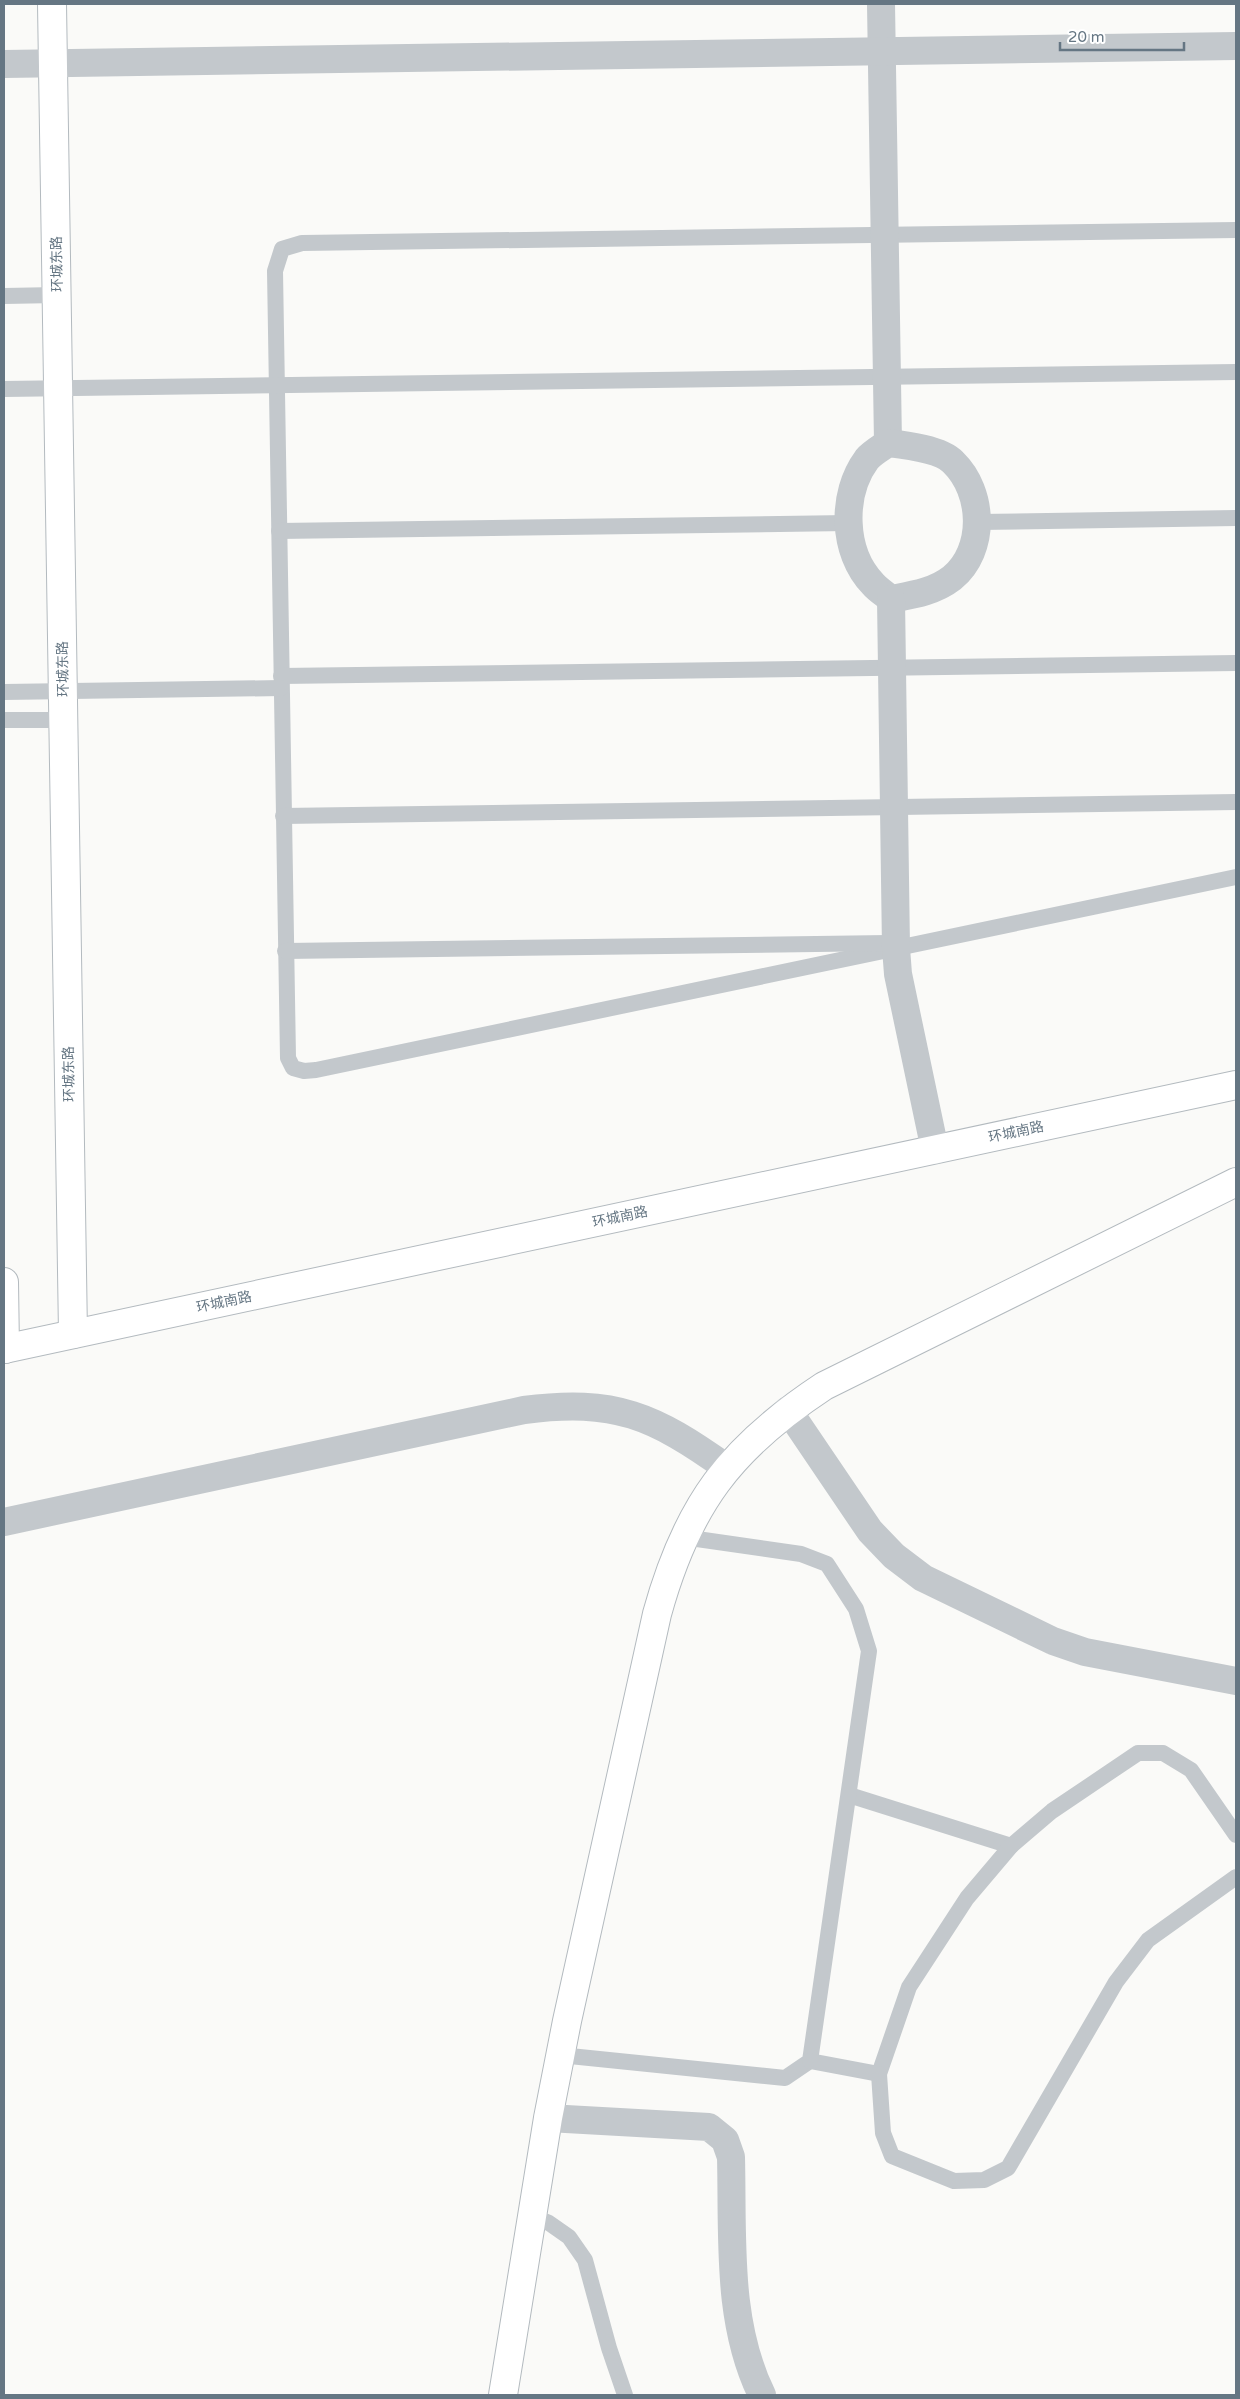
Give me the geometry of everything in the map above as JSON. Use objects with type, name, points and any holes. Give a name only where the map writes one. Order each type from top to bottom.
[{"type":"main road","name":"环城东路","points":[[52,4],[73,1334]]},
{"type":"main road","name":"环城南路","points":[[4,1349],[1236,1085]]},
{"type":"main road","points":[[503,2395],[560,2055],[656,1614],[668,1574],[683,1537],[703,1500],[727,1468],[756,1437],[788,1410],[824,1386],[1236,1182]]},
{"type":"main road","points":[[4,1282],[4,1349]]},
{"type":"street","points":[[881,4],[888,443]]},
{"type":"street","points":[[4,64],[1236,46]]},
{"type":"street","points":[[888,443],[922,447],[953,461],[972,489],[978,522],[971,553],[952,578],[922,594],[891,599],[873,584],[860,566],[852,545],[848,523],[850,500],[856,477],[868,457],[888,443]]},
{"type":"street","points":[[891,599],[893,807],[898,974],[935,1150]]},
{"type":"street","points":[[4,1522],[515,1412],[554,1406],[612,1409],[640,1416],[686,1438],[727,1468]]},
{"type":"street","points":[[788,1410],[870,1531],[894,1556],[923,1578],[1053,1641],[1085,1652],[1236,1681]]},
{"type":"street","points":[[548,2118],[709,2127],[725,2140],[731,2157],[734,2292],[740,2334],[755,2381],[762,2395]]},
{"type":"lane","points":[[1236,230],[302,243],[282,249],[275,271],[288,1058],[293,1068],[304,1071],[316,1070],[896,945],[1236,877]]},
{"type":"lane","points":[[4,296],[57,295]]},
{"type":"lane","points":[[4,389],[1236,372]]},
{"type":"lane","points":[[978,522],[1236,518]]},
{"type":"lane","points":[[279,532],[848,523]]},
{"type":"lane","points":[[4,692],[281,682],[891,668],[1236,663]]},
{"type":"lane","points":[[4,720],[63,720]]},
{"type":"lane","points":[[283,816],[1236,802]]},
{"type":"lane","points":[[285,951],[896,945]]},
{"type":"lane","points":[[683,1537],[801,1554],[827,1564],[856,1609],[869,1650],[810,2061]]},
{"type":"lane","points":[[1236,1835],[1191,1770],[1163,1753],[1138,1753],[1052,1811],[1011,1846],[967,1898],[909,1988],[879,2074],[883,2133],[892,2156],[954,2181],[984,2180],[1008,2168],[1116,1982],[1148,1940],[1236,1877]]},
{"type":"lane","points":[[848,1795],[1011,1846]]},
{"type":"lane","points":[[560,2055],[785,2078],[810,2061],[879,2074]]},
{"type":"lane","points":[[532,2216],[550,2223],[569,2237],[585,2260],[609,2348],[625,2395]]}]
